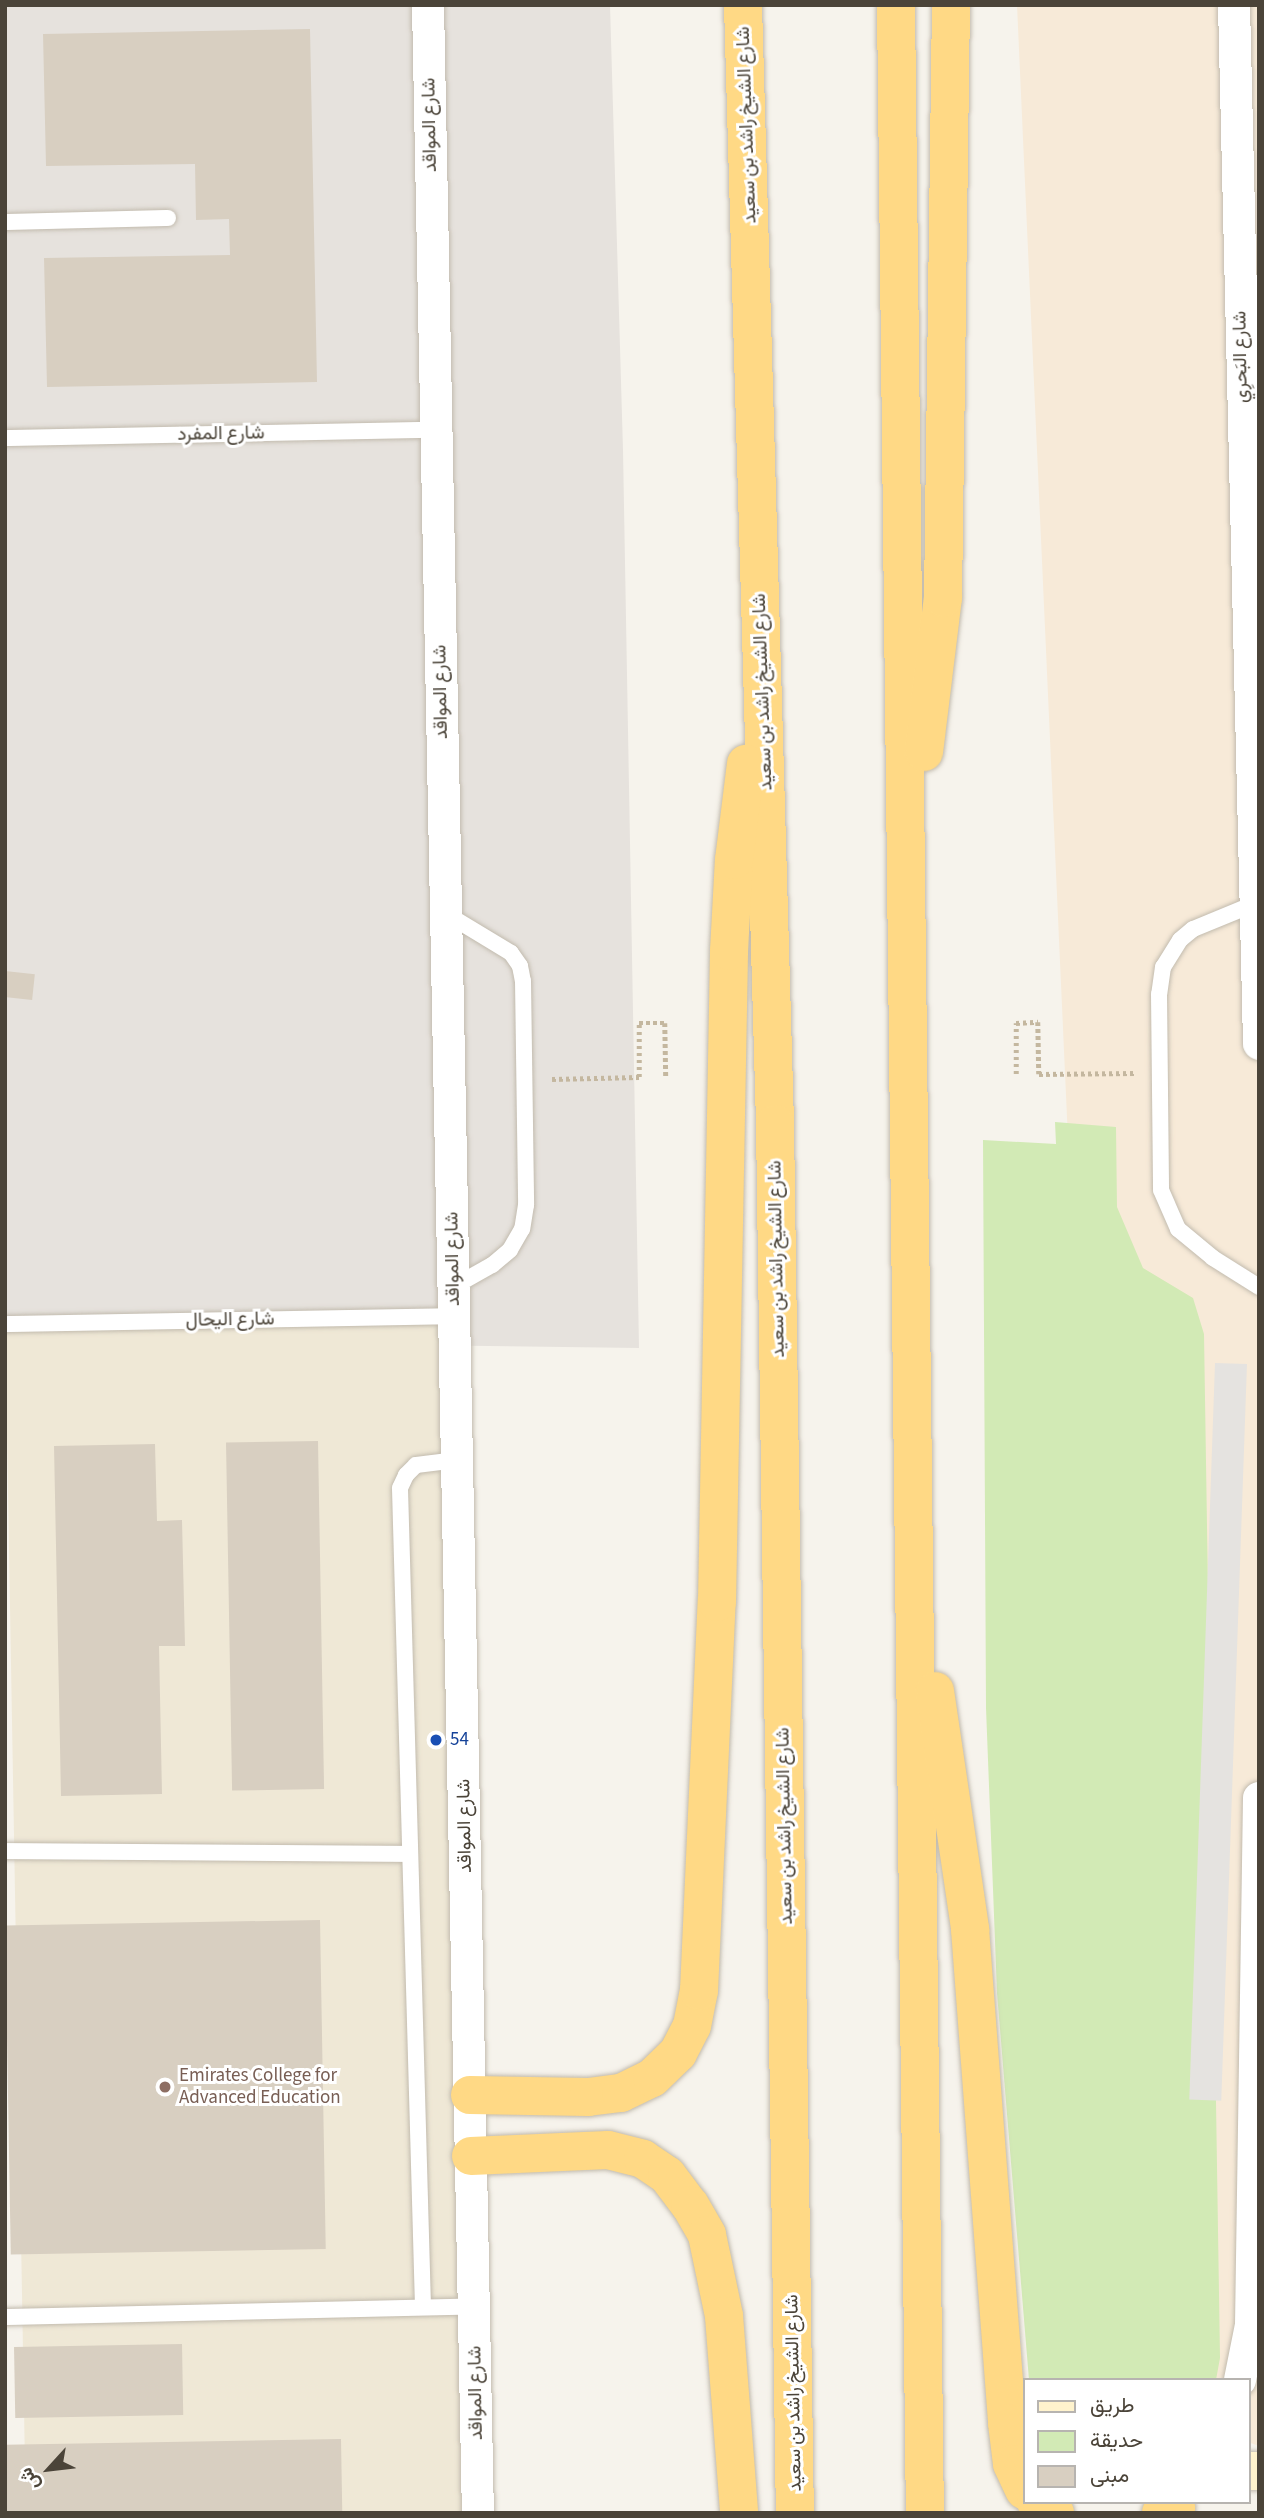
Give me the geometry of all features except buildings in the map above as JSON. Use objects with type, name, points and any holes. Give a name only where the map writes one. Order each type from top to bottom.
[{"type":"highway","name":"شارع الشيخ راشد بن سعيد","points":[[743,5],[775,1152],[795,2513]]},
{"type":"highway","points":[[896,5],[908,840],[913,1539],[925,2513]]},
{"type":"highway","points":[[908,840],[930,720],[943,598],[951,5]]},
{"type":"highway","points":[[470,2095],[588,2097],[621,2093],[652,2078],[678,2053],[692,2026],[699,1991],[717,1602],[729,951],[735,847],[745,769],[763,676]]},
{"type":"highway","points":[[913,1539],[970,1928],[1007,2423],[1012,2464],[1023,2488]]},
{"type":"highway","points":[[471,2156],[608,2150],[643,2159],[667,2175],[690,2205],[707,2235],[724,2316],[740,2513]]},
{"type":"highway","points":[[1039,2504],[1055,2513]]},
{"type":"street","name":"شارع المواقد","points":[[428,5],[478,2513]]},
{"type":"street","name":"شارع البَحرِي","points":[[1234,5],[1250,412],[1256,872],[1254,904],[1259,1044]]},
{"type":"street","points":[[1240,2378],[1251,2325],[1256,2188],[1259,1798]]},
{"type":"street","points":[[1251,2325],[1259,2368]]},
{"type":"lane","points":[[5,222],[168,218]]},
{"type":"lane","name":"شارع المفرد","points":[[5,438],[436,430]]},
{"type":"lane","points":[[1254,904],[1193,929],[1169,955],[1160,980],[1161,1190],[1178,1229],[1213,1258],[1259,1287]]},
{"type":"lane","points":[[445,912],[499,943],[520,966],[523,981],[526,1205],[522,1229],[510,1250],[454,1301]]},
{"type":"lane","name":"شارع اليحال","points":[[5,1324],[454,1301]]},
{"type":"lane","points":[[424,2306],[400,1488],[405,1475],[416,1465],[457,1460]]},
{"type":"lane","points":[[5,1851],[410,1854]]},
{"type":"lane","points":[[5,2317],[474,2306]]},
{"type":"path","points":[[1016,1074],[1016,1023],[1038,1022],[1039,1074],[1160,1073]]},
{"type":"path","points":[[523,1080],[639,1077],[639,1023],[665,1024],[666,1078]]},
{"type":"shaded area","points":[[5,5],[610,5],[623,450],[639,1348],[5,1340]]},
{"type":"shaded area","points":[[1017,5],[1259,5],[1259,2446],[1250,2443],[1250,2378],[1158,2378],[1113,2141]]},
{"type":"shaded area","points":[[454,1316],[475,2513],[26,2513],[5,1324]]},
{"type":"shaded area","points":[[1215,1363],[1247,1364],[1221,2101],[1189,2100]]},
{"type":"green space","points":[[1055,1122],[1116,1127],[1117,1207],[1143,1268],[1193,1298],[1204,1334],[1220,2358],[1216,2378],[1029,2378],[997,1993],[986,1708],[983,1140],[1056,1144]]},
{"type":"place","name":"54","points":[[436,1740]]},
{"type":"place","name":"Emirates College for Advanced Education","points":[[165,2087]]}]
